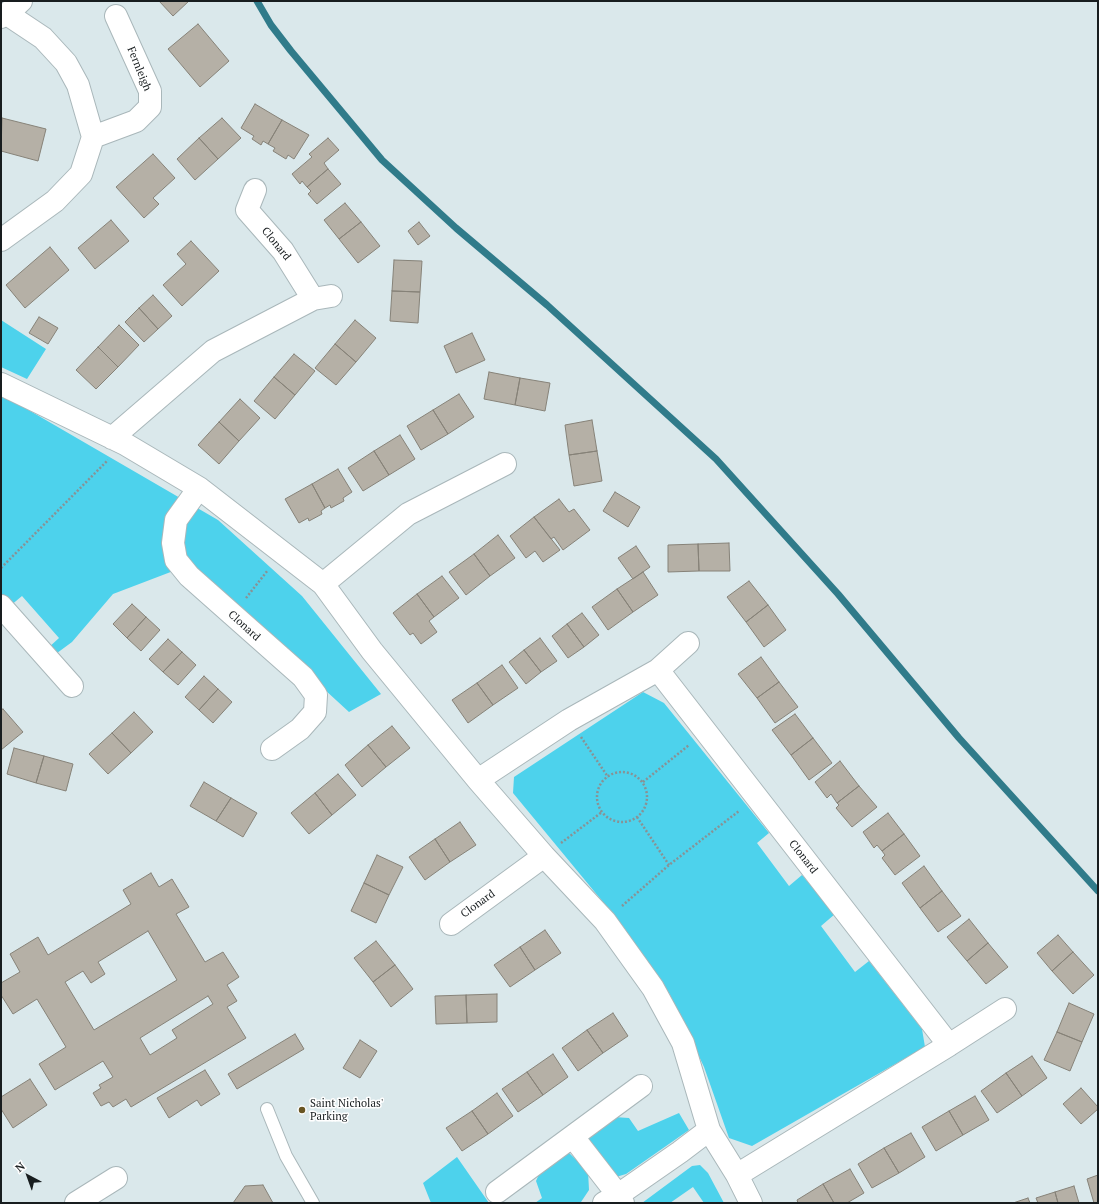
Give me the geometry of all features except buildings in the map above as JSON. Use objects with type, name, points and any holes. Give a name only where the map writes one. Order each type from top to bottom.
[{"type":"street","points":[[1,240],[56,201],[82,174],[93,137],[78,85],[66,63],[43,38],[10,10]]},
{"type":"street","name":"Fernleigh","points":[[93,137],[136,121],[150,107],[150,92],[116,16]]},
{"type":"street","name":"Clonard","points":[[118,441],[212,351],[322,297],[284,251],[247,210],[255,190]]},
{"type":"street","points":[[1,384],[118,441],[199,488],[323,584],[372,651],[478,780],[544,856],[605,921],[653,988],[683,1043],[709,1130],[737,1175],[751,1203]]},
{"type":"street","points":[[323,584],[408,514],[505,464]]},
{"type":"street","name":"Clonard","points":[[199,488],[176,520],[173,543],[176,560],[189,576],[302,677],[316,695],[315,712],[300,729],[272,749]]},
{"type":"street","points":[[1,606],[72,686]]},
{"type":"street","points":[[478,780],[569,720],[658,670],[688,643]]},
{"type":"street","name":"Clonard","points":[[658,670],[949,1045]]},
{"type":"street","name":"Clonard","points":[[451,924],[544,856]]},
{"type":"street","points":[[737,1175],[1005,1009]]},
{"type":"street","points":[[497,1192],[641,1086]]},
{"type":"street","points":[[572,1137],[615,1200],[709,1130]]},
{"type":"street","points":[[76,1203],[116,1178]]},
{"type":"lane","points":[[267,1109],[286,1156],[313,1203]]},
{"type":"path","points":[[1,568],[118,441]]},
{"type":"path","points":[[232,615],[282,552]]},
{"type":"path","points":[[569,720],[608,777]]},
{"type":"path","points":[[643,782],[706,732]]},
{"type":"path","points":[[626,772],[643,782],[647,791],[647,801],[644,810],[637,817],[628,821],[618,822],[609,818],[602,812],[598,803],[598,793],[601,784],[608,777],[617,773],[626,772]]},
{"type":"path","points":[[605,921],[669,865],[757,798]]},
{"type":"path","points":[[544,856],[602,812]]},
{"type":"path","points":[[637,817],[669,865]]},
{"type":"shaded area","points":[[1,320],[46,349],[27,379],[1,367]]},
{"type":"shaded area","points":[[1,396],[13,401],[218,520],[302,596],[381,694],[349,712],[189,565],[113,594],[72,642],[53,656],[47,649],[59,638],[22,596],[10,606],[1,595]]},
{"type":"shaded area","points":[[643,692],[664,703],[769,833],[757,843],[789,886],[802,875],[835,914],[821,926],[855,972],[869,961],[922,1029],[925,1047],[752,1146],[729,1138],[704,1067],[669,993],[622,925],[513,793],[514,777]]},
{"type":"shaded area","points":[[679,1113],[689,1130],[626,1174],[616,1177],[591,1154],[589,1138],[599,1124],[614,1117],[629,1118],[638,1131]]},
{"type":"shaded area","points":[[568,1152],[588,1171],[589,1190],[579,1203],[535,1203],[542,1198],[536,1181],[540,1172]]},
{"type":"shaded area","points":[[457,1157],[489,1203],[431,1203],[423,1183]]},
{"type":"shaded area","points":[[700,1165],[708,1173],[724,1203],[704,1203],[693,1187],[670,1203],[642,1203],[692,1166]]},
{"type":"waterway","points":[[257,1],[271,25],[291,51],[382,160],[456,228],[547,305],[716,459],[838,594],[959,738],[1098,891]]},
{"type":"place","name":"Saint Nicholas' Parking","points":[[302,1110]]}]
